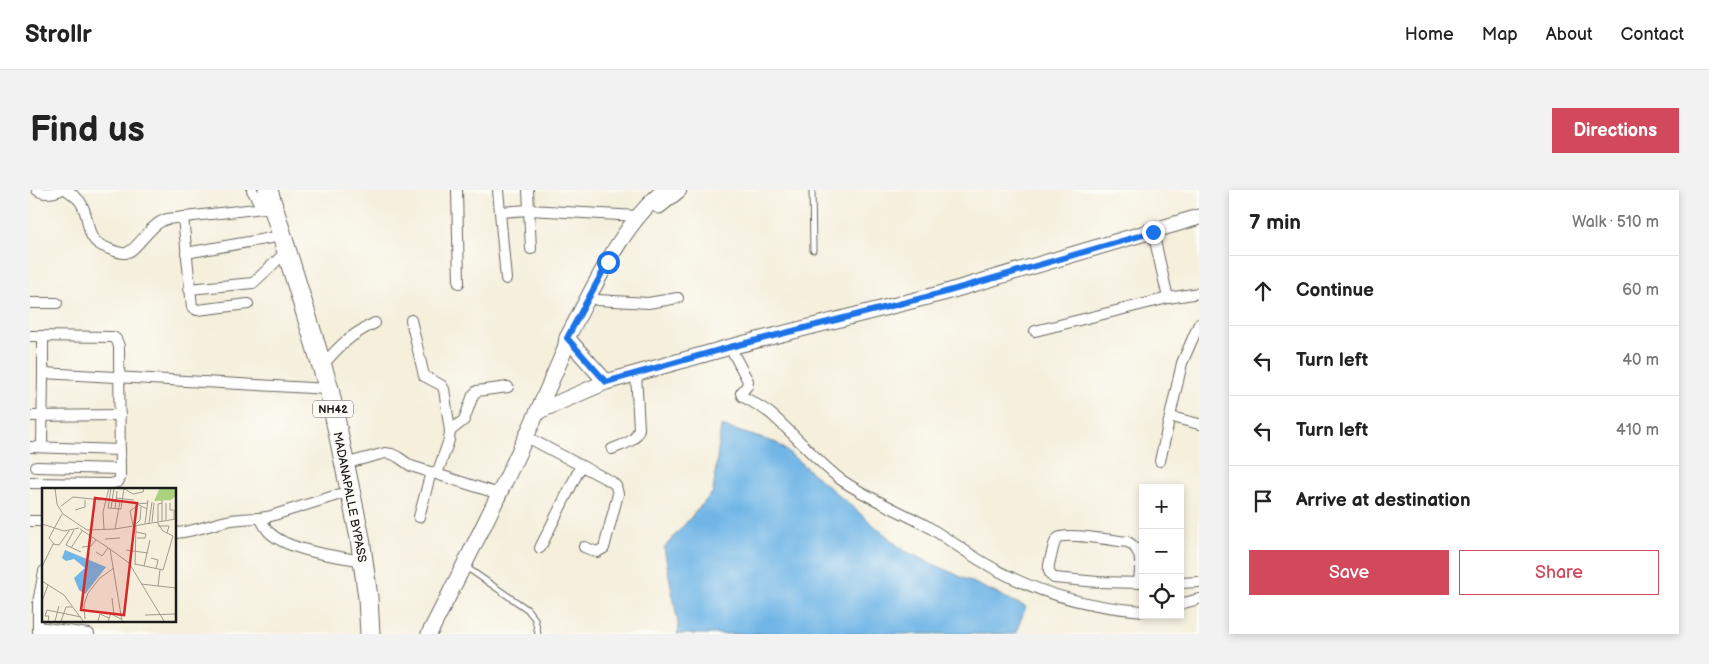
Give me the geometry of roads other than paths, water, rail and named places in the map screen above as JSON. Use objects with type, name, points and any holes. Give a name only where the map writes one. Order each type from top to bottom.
[{"type":"highway","name":"MADANAPALLE BYPASS","points":[[268,202],[285,244],[329,389],[363,561],[370,634]]},
{"type":"main road","points":[[429,634],[539,411],[568,344],[608,262],[638,216],[665,190]]},
{"type":"main road","points":[[568,344],[643,223],[663,202],[679,190]]},
{"type":"main road","points":[[539,411],[606,382],[636,373],[942,293],[1199,218]]},
{"type":"main road","points":[[568,344],[606,382]]},
{"type":"street","points":[[37,190],[41,193],[60,190]]},
{"type":"street","points":[[67,190],[82,204],[90,233],[96,244],[122,253],[129,251],[160,221],[268,202]]},
{"type":"street","points":[[252,190],[268,202]]},
{"type":"street","points":[[457,190],[459,283]]},
{"type":"street","points":[[498,190],[506,278]]},
{"type":"street","points":[[528,190],[531,248]]},
{"type":"street","points":[[500,212],[529,210],[638,216]]},
{"type":"street","points":[[183,217],[190,305],[194,309],[248,304]]},
{"type":"street","points":[[1153,232],[1168,298]]},
{"type":"street","points":[[186,253],[285,244]]},
{"type":"street","points":[[189,289],[253,283],[285,244]]},
{"type":"street","points":[[1035,331],[1168,298],[1199,293]]},
{"type":"street","points":[[597,300],[648,303],[678,298]]},
{"type":"street","points":[[30,303],[57,303]]},
{"type":"street","points":[[411,320],[424,376],[441,385],[444,389],[450,431],[449,440],[434,473],[419,517]]},
{"type":"street","points":[[322,366],[347,339],[375,323]]},
{"type":"street","points":[[1160,461],[1182,362],[1199,324]]},
{"type":"street","points":[[30,336],[113,337],[116,339],[119,346],[120,416],[120,478],[115,484],[30,482]]},
{"type":"street","points":[[42,447],[43,336]]},
{"type":"street","points":[[730,347],[748,381],[747,386],[741,393],[742,396],[769,413],[817,459],[842,479],[878,502],[926,526],[1014,580],[1058,596],[1099,606],[1139,611]]},
{"type":"street","points":[[43,373],[329,389]]},
{"type":"street","points":[[612,448],[629,442],[637,435],[639,429],[636,373]]},
{"type":"street","points":[[450,431],[464,420],[473,395],[477,390],[508,387]]},
{"type":"street","points":[[30,416],[120,416]]},
{"type":"street","points":[[1170,417],[1199,424]]},
{"type":"street","points":[[526,437],[612,482],[616,486],[618,494],[604,548],[597,552],[584,547]]},
{"type":"street","points":[[30,446],[120,450]]},
{"type":"street","points":[[344,464],[385,453],[392,454],[410,466],[499,494]]},
{"type":"street","points":[[540,548],[581,466]]},
{"type":"street","points":[[36,467],[120,469]]},
{"type":"street","points":[[176,533],[231,520],[260,518],[350,491]]},
{"type":"street","points":[[260,518],[269,532],[282,541],[310,551],[363,561]]},
{"type":"street","points":[[1069,536],[1128,542],[1139,551],[1141,582],[1098,582],[1054,578],[1050,574],[1049,567],[1055,542],[1058,538],[1069,536]]},
{"type":"street","points":[[42,582],[38,603],[38,630],[89,634]]},
{"type":"street","points":[[1184,582],[1199,582]]},
{"type":"street","points":[[1184,603],[1199,599]]},
{"type":"lane","points":[[812,190],[813,250]]},
{"type":"lane","points":[[464,566],[527,609],[535,619],[538,634]]},
{"type":"water","points":[[721,426],[777,443],[903,550],[1026,607],[1015,634],[677,634],[679,629],[664,548],[713,492]]}]
